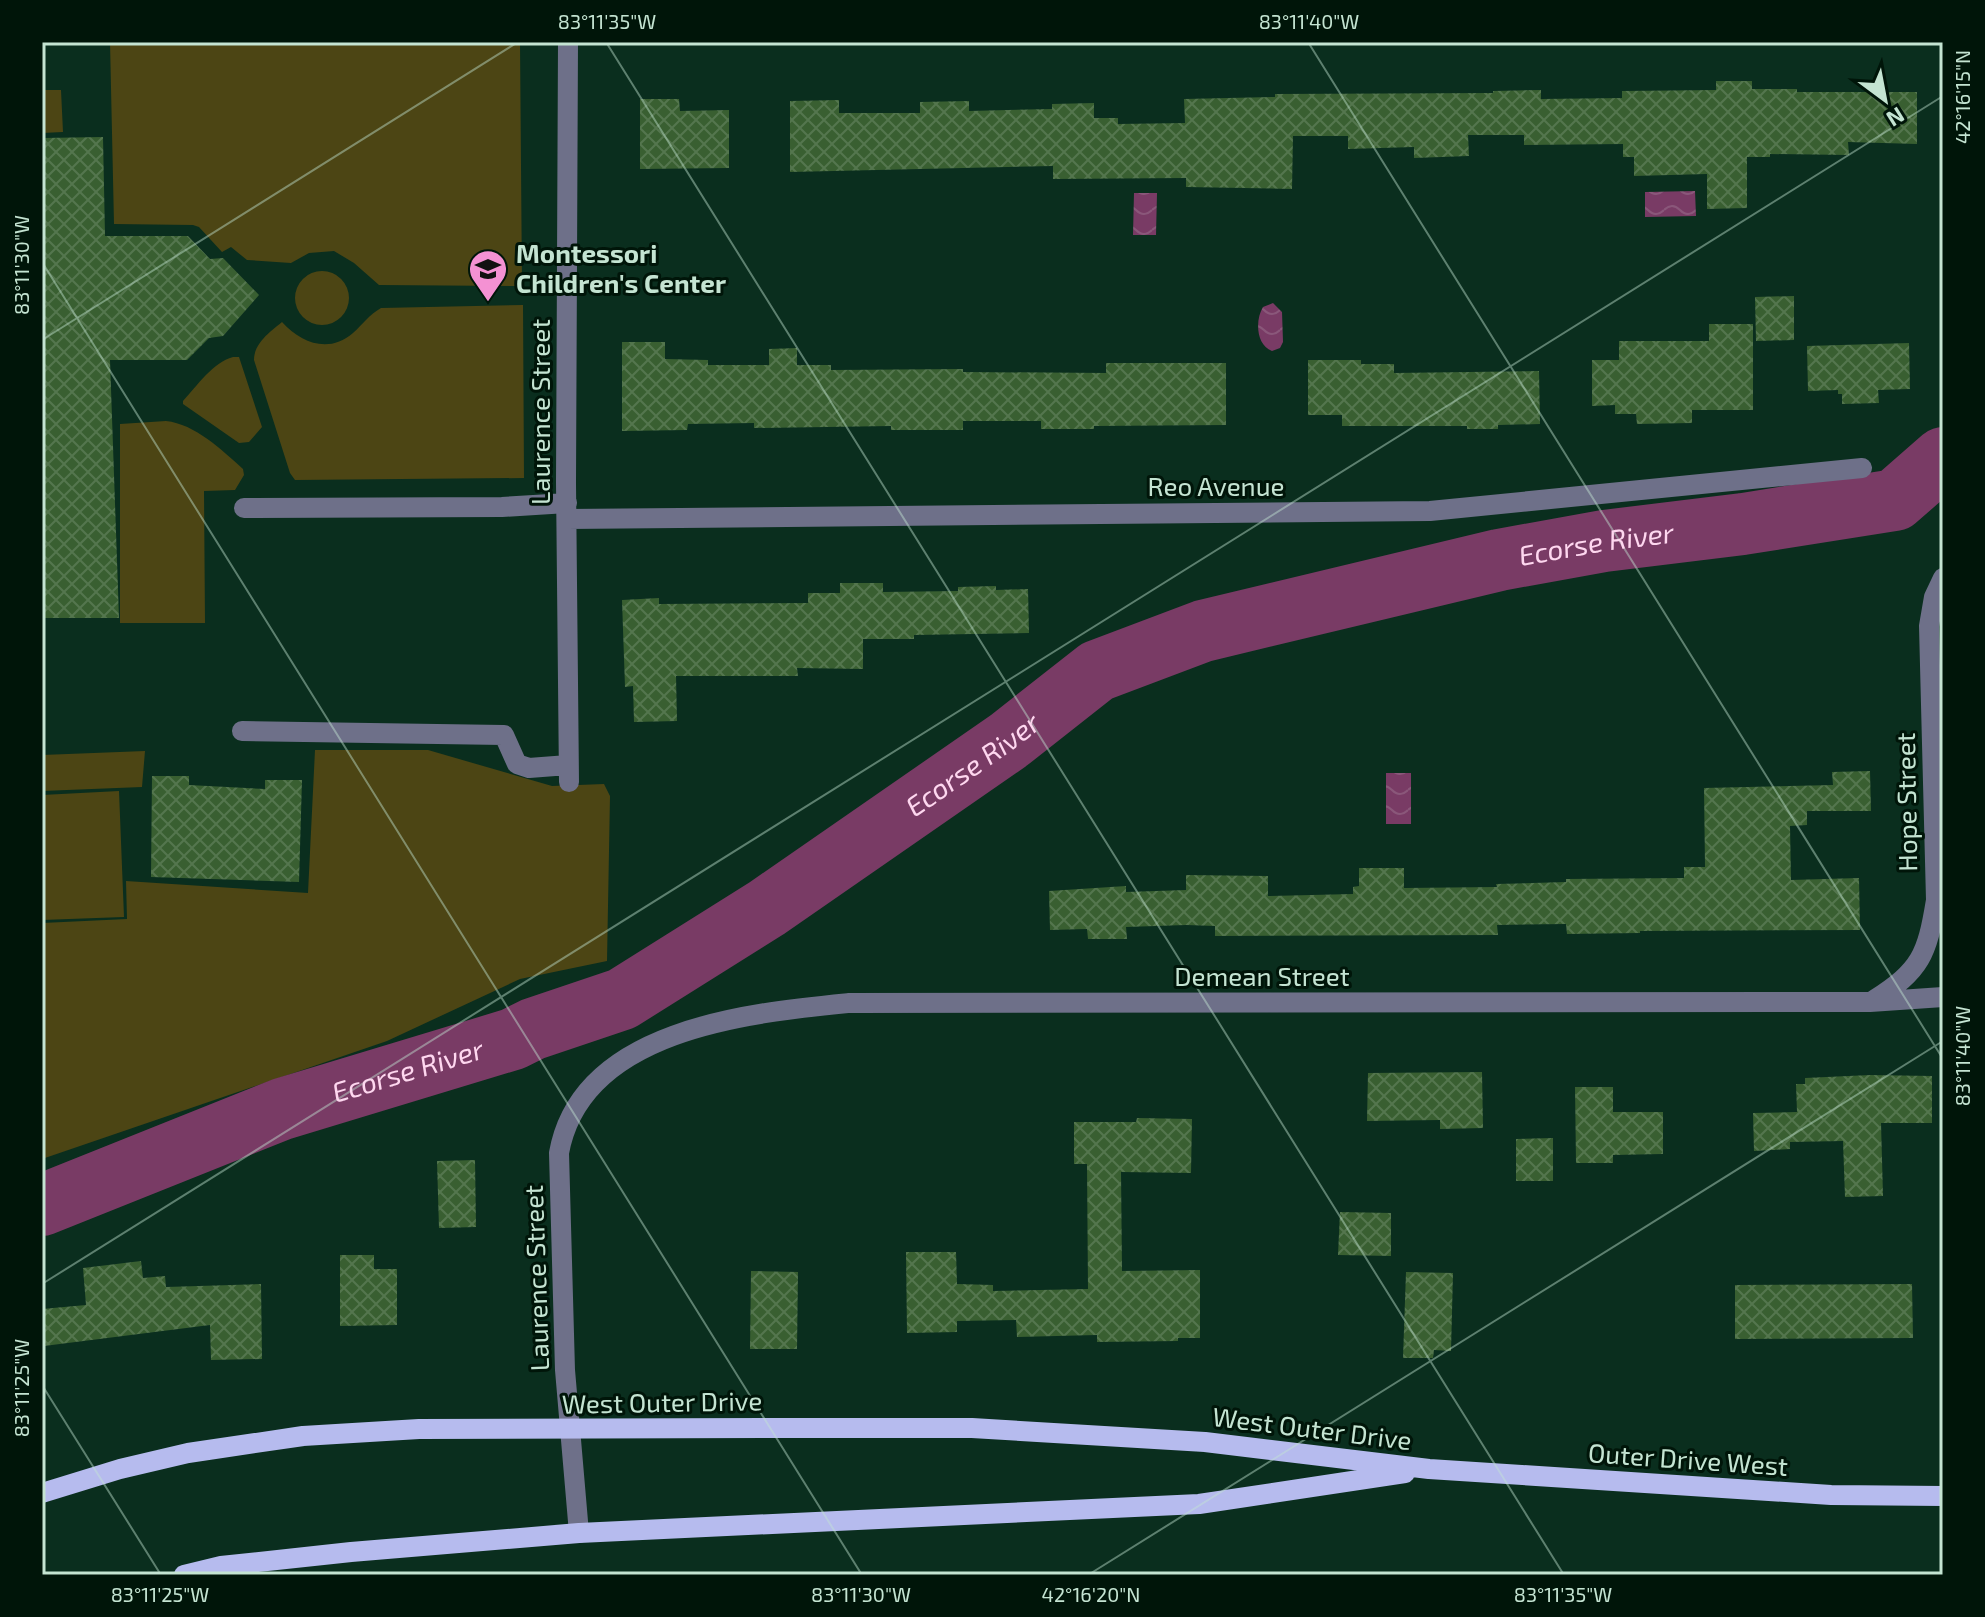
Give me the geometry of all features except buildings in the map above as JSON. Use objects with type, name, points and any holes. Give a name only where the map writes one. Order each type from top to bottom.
[{"type":"main road","name":"West Outer Drive","points":[[42,1493],[120,1469],[188,1453],[303,1436],[419,1429],[972,1428],[1205,1442],[1429,1469]]},
{"type":"main road","name":"West Outer Drive","points":[[193,1574],[221,1566],[408,1546],[579,1533],[1199,1504],[1429,1469]]},
{"type":"main road","name":"Outer Drive West","points":[[1429,1469],[1831,1495],[1943,1496]]},
{"type":"street","name":"Laurence Street","points":[[242,731],[504,735],[517,764],[569,773],[568,42]]},
{"type":"street","name":"Reo Avenue","points":[[244,508],[1430,511],[1862,468]]},
{"type":"street","name":"Hope Street","points":[[1870,1002],[1903,982],[1916,966],[1930,937],[1936,900],[1929,626],[1934,597],[1943,578]]},
{"type":"street","name":"Demean Street","points":[[597,1080],[638,1051],[684,1030],[774,1010],[849,1003],[1870,1002],[1943,997]]},
{"type":"street","name":"Laurence Street","points":[[579,1533],[565,1370],[559,1153],[574,1109],[597,1080]]},
{"type":"shaded area","points":[[110,42],[520,42],[522,286],[379,285],[354,263],[334,251],[309,253],[291,263],[247,260],[231,247],[222,252],[199,227],[193,225],[114,224]]},
{"type":"shaded area","points":[[42,90],[61,90],[63,132],[42,133]]},
{"type":"shaded area","points":[[322,271],[341,279],[349,298],[341,317],[322,325],[303,317],[295,298],[303,279]]},
{"type":"shaded area","points":[[523,305],[524,478],[295,480],[290,473],[254,360],[260,343],[282,322],[298,336],[325,344],[344,339],[381,308]]},
{"type":"shaded area","points":[[233,357],[239,357],[262,427],[249,442],[239,443],[183,404],[212,369]]},
{"type":"shaded area","points":[[166,421],[187,427],[208,439],[243,469],[244,475],[235,490],[204,491],[205,623],[120,623],[120,424]]},
{"type":"shaded area","points":[[315,750],[428,750],[552,786],[604,784],[610,796],[607,961],[520,979],[387,1041],[42,1159],[42,923],[127,919],[126,881],[308,893]]},
{"type":"shaded area","points":[[145,751],[142,787],[42,791],[42,755]]},
{"type":"shaded area","points":[[119,791],[124,917],[42,920],[42,795]]},
{"type":"water","points":[[1695,191],[1696,216],[1645,217],[1645,192]]},
{"type":"water","points":[[1134,193],[1157,193],[1156,235],[1133,235]]},
{"type":"water","points":[[1273,303],[1282,312],[1283,342],[1280,348],[1272,351],[1260,338],[1258,325],[1263,307]]},
{"type":"water","points":[[1386,773],[1411,773],[1411,824],[1386,824]]},
{"type":"waterway","name":"Ecorse River","points":[[42,1205],[282,1109],[513,1039],[533,1029],[622,999],[767,908],[1008,741],[1097,671],[1203,631],[1499,560],[1604,541],[1743,524],[1895,500],[1943,458]]},
{"type":"place","name":"Montessori Children's Center","points":[[488,303]]}]
